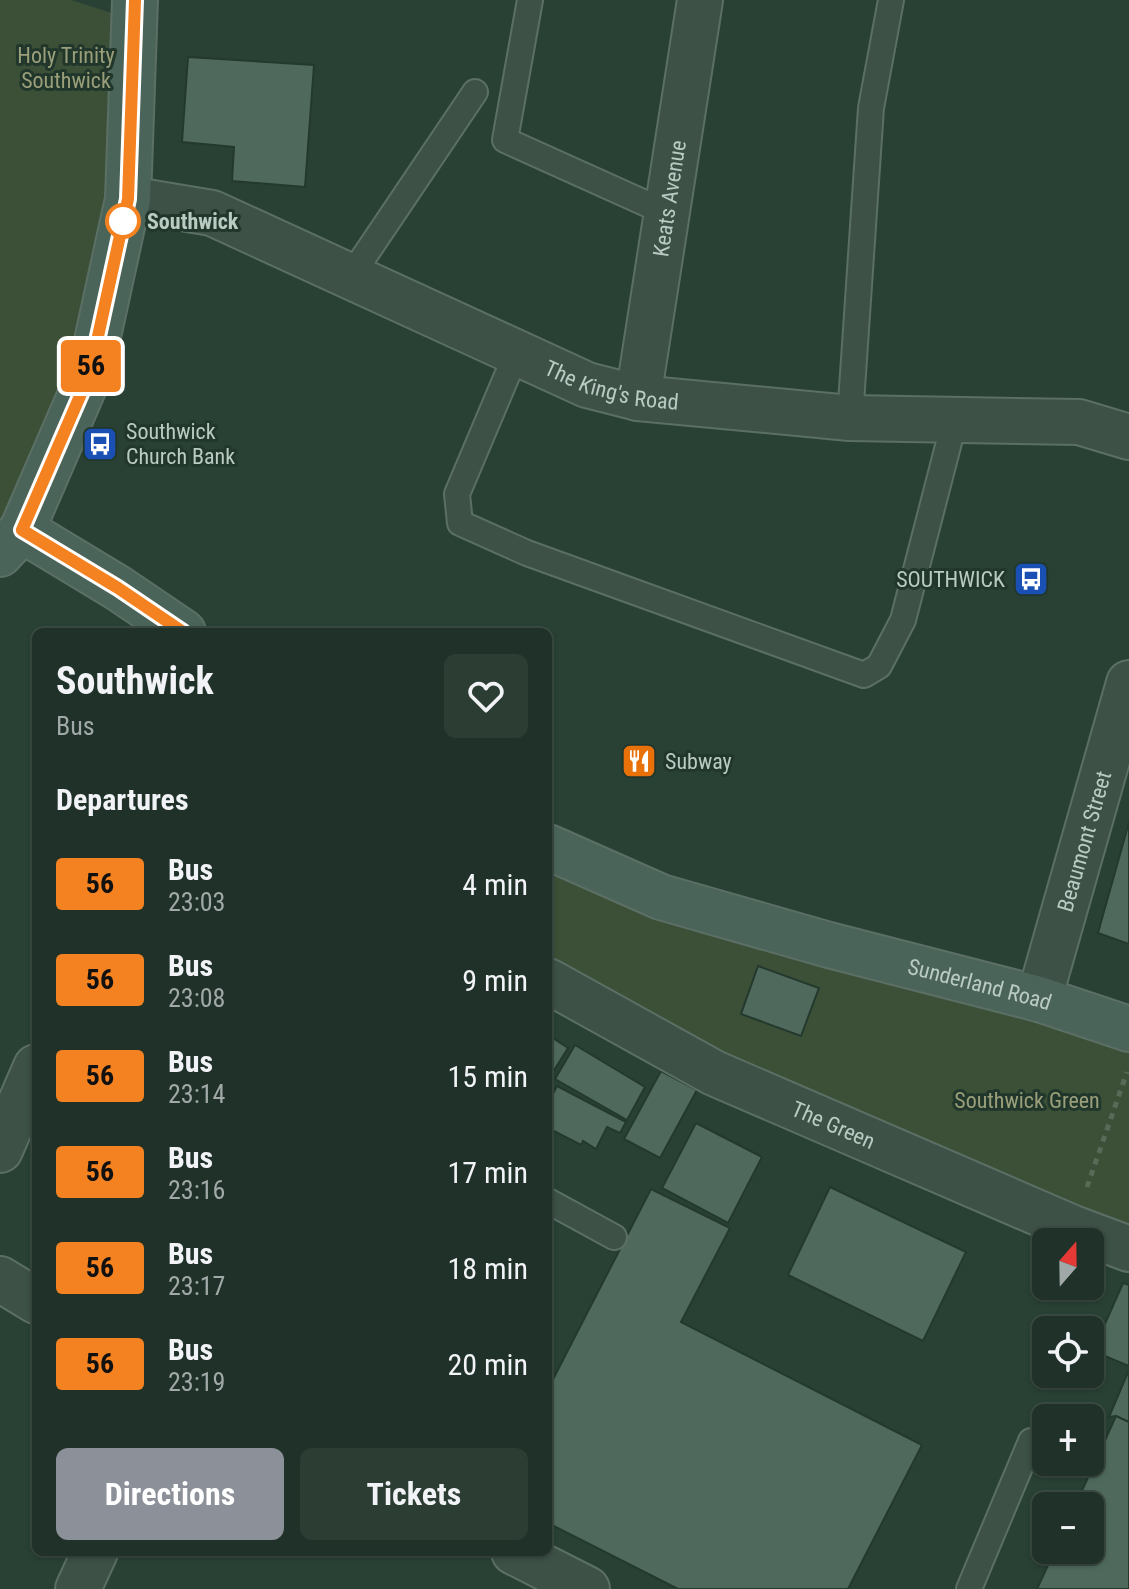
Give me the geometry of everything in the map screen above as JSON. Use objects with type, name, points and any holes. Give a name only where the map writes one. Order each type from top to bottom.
[{"type":"street","points":[[135,0],[128,199],[90,373],[11,542],[118,588],[177,628]]},
{"type":"street","name":"Keats Avenue","points":[[638,398],[700,0]]},
{"type":"street","name":"The King's Road","points":[[128,199],[212,213],[587,385],[638,398],[850,418],[1079,422],[1129,437]]},
{"type":"street","name":"Beaumont Street","points":[[1039,999],[1129,683]]},
{"type":"street","name":"Sunderland Road","points":[[552,849],[661,897],[829,945],[1039,999],[1129,1029]]},
{"type":"street","name":"The Green","points":[[552,983],[714,1073],[1073,1228]]},
{"type":"street","points":[[0,1150],[32,1076]]},
{"type":"street","name":"The Green","points":[[1104,1240],[1129,1249]]},
{"type":"street","points":[[0,1279],[32,1299]]},
{"type":"street","points":[[78,1589],[93,1556]]},
{"type":"street","points":[[520,1556],[564,1584]]},
{"type":"lane","points":[[530,0],[505,140],[667,213]]},
{"type":"lane","points":[[850,418],[871,108],[891,0]]},
{"type":"lane","points":[[351,276],[475,92]]},
{"type":"lane","points":[[517,352],[457,494],[460,523],[527,553],[864,675],[879,666],[903,620],[955,419]]},
{"type":"lane","points":[[552,1203],[614,1237]]},
{"type":"lane","points":[[969,1589],[1031,1441]]},
{"type":"path","points":[[1073,1228],[1129,1067]]},
{"type":"green space","name":"Holy Trinity Southwick","points":[[0,0],[71,0],[134,20],[128,199],[22,530],[0,554]]},
{"type":"green space","name":"Southwick Green","points":[[552,848],[1129,1029],[1129,1249],[1104,1237],[1104,1228],[1083,1228],[552,983]]},
{"type":"building","points":[[188,57],[314,65],[305,187],[232,181],[234,147],[182,142]]},
{"type":"building","points":[[1129,822],[1129,944],[1098,933]]},
{"type":"building","points":[[758,966],[819,988],[801,1036],[741,1014]]},
{"type":"building","points":[[552,1038],[568,1048],[552,1074]]},
{"type":"building","points":[[575,1045],[645,1087],[627,1120],[555,1079]]},
{"type":"building","points":[[661,1071],[697,1090],[660,1158],[624,1139]]},
{"type":"building","points":[[557,1086],[626,1122],[620,1133],[607,1127],[596,1149],[583,1141],[581,1145],[552,1130],[552,1095]]},
{"type":"building","points":[[696,1123],[762,1157],[728,1223],[662,1188]]},
{"type":"building","points":[[830,1187],[966,1252],[923,1341],[788,1275]]},
{"type":"building","points":[[651,1189],[730,1228],[681,1322],[922,1445],[848,1589],[678,1589],[552,1525],[552,1381]]},
{"type":"building","points":[[1123,1283],[1129,1285],[1129,1366],[1104,1356],[1104,1326]]},
{"type":"building","points":[[1129,1370],[1129,1422],[1116,1416],[1109,1417]]},
{"type":"building","points":[[1116,1416],[1129,1422],[1129,1589],[1037,1589],[1049,1564],[1104,1564],[1104,1492],[1081,1492],[1089,1476],[1104,1476],[1104,1442]]},
{"type":"bus line","name":"56","points":[[135,0],[128,199],[90,373],[22,530],[177,628]]},
{"type":"place","name":"Southwick","points":[[123,221]]},
{"type":"place","name":"Southwick Church Bank","points":[[100,444]]},
{"type":"place","name":"SOUTHWICK","points":[[1031,579]]},
{"type":"place","name":"Subway","points":[[639,761]]}]
